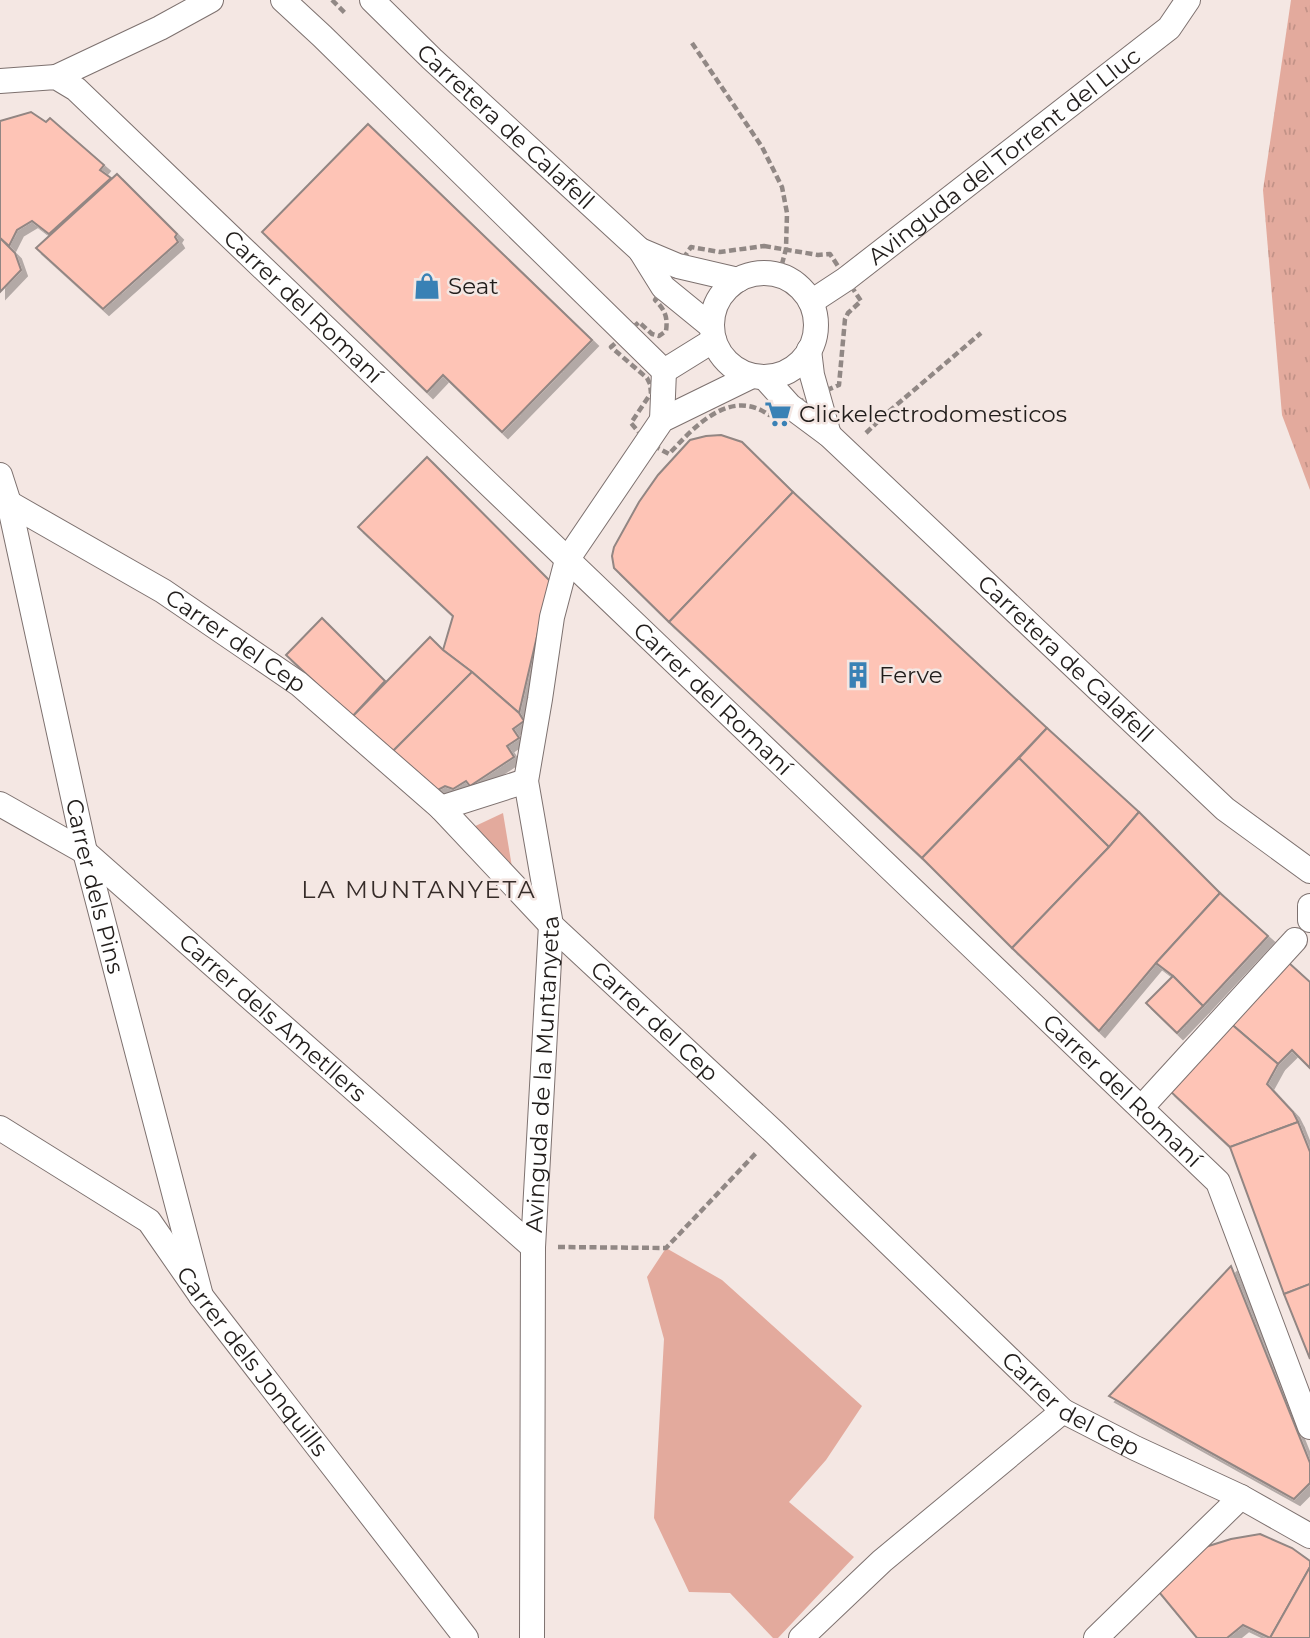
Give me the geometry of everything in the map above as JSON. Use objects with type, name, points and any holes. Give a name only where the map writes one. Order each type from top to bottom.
[{"type":"street","points":[[0,81],[56,77],[160,29],[211,0]]},
{"type":"street","points":[[283,0],[664,371],[662,420]]},
{"type":"street","name":"Carretera de Calafell","points":[[372,0],[432,59],[640,250],[663,287],[713,334]]},
{"type":"street","name":"Avinguda del Torrent del Lluc","points":[[811,302],[846,279],[1170,28],[1188,0]]},
{"type":"street","name":"Carrer del Romaní","points":[[56,77],[76,89],[1218,1182],[1310,1427]]},
{"type":"street","name":"Carretera de Calafell","points":[[640,250],[678,266],[738,280]]},
{"type":"street","points":[[765,273],[779,275],[803,290],[811,302],[815,335],[801,361],[790,369],[778,374],[758,376],[733,366],[725,359],[713,334],[716,304],[738,280],[765,273]]},
{"type":"street","points":[[664,371],[713,334]]},
{"type":"street","points":[[809,350],[812,375],[829,436]]},
{"type":"street","name":"Carretera de Calafell","points":[[758,376],[790,406],[829,436],[1225,809],[1310,871]]},
{"type":"street","name":"Avinguda de la Muntanyeta","points":[[532,1638],[533,1247],[551,925],[526,781],[552,617],[567,560],[662,420],[758,376]]},
{"type":"street","name":"Carrer dels Pins","points":[[0,475],[85,852],[201,1296]]},
{"type":"street","name":"Carrer del Cep","points":[[4,501],[163,591],[299,684],[441,808],[551,925],[775,1133],[1063,1411],[1241,1497],[1310,1536]]},
{"type":"street","points":[[441,808],[526,781]]},
{"type":"street","name":"Carrer dels Ametllers","points":[[0,804],[85,852],[533,1247]]},
{"type":"street","points":[[1310,906],[1310,920]]},
{"type":"street","points":[[1141,1108],[1295,940]]},
{"type":"street","name":"Carrer dels Jonquills","points":[[0,1128],[149,1222],[201,1296],[466,1638]]},
{"type":"street","points":[[801,1638],[882,1561],[1063,1411]]},
{"type":"street","points":[[1096,1638],[1241,1497]]},
{"type":"path","points":[[692,43],[762,147],[782,187],[787,213],[786,249],[779,275]]},
{"type":"path","points":[[862,438],[887,413],[981,333]]},
{"type":"path","points":[[533,1247],[666,1248],[775,1133]]},
{"type":"green space","points":[[1291,0],[1310,0],[1310,490],[1282,415],[1263,190]]},
{"type":"green space","points":[[503,813],[512,867],[469,829]]},
{"type":"green space","points":[[666,1248],[722,1280],[862,1406],[826,1460],[789,1502],[854,1557],[778,1638],[773,1638],[730,1593],[689,1592],[654,1518],[664,1339],[647,1277]]},
{"type":"building","points":[[31,112],[46,122],[50,118],[104,165],[100,170],[111,178],[49,234],[32,221],[17,230],[9,246],[0,238],[0,121]]},
{"type":"building","name":"Seat","points":[[368,124],[592,340],[502,432],[443,375],[427,392],[262,232]]},
{"type":"building","points":[[117,174],[177,234],[175,237],[178,242],[103,309],[36,248]]},
{"type":"building","points":[[0,238],[15,253],[21,270],[0,292]]},
{"type":"building","points":[[721,435],[742,442],[793,492],[669,622],[614,568],[614,547],[639,502],[658,475],[690,440]]},
{"type":"building","points":[[427,457],[550,581],[519,713],[443,650],[453,616],[358,527]]},
{"type":"building","name":"Ferve","points":[[793,492],[1047,728],[922,858],[669,622]]},
{"type":"building","points":[[322,618],[385,681],[352,717],[286,655]]},
{"type":"building","points":[[430,637],[472,672],[391,753],[352,717]]},
{"type":"building","points":[[472,672],[519,713],[524,721],[513,729],[519,738],[507,746],[514,757],[470,786],[466,781],[453,789],[445,786],[434,792],[391,753]]},
{"type":"building","points":[[1047,728],[1139,812],[1109,847],[1019,758]]},
{"type":"building","points":[[1019,758],[1109,847],[1012,948],[922,858]]},
{"type":"building","points":[[1139,812],[1220,893],[1099,1031],[1012,948]]},
{"type":"building","points":[[1220,893],[1268,936],[1203,1006],[1156,963]]},
{"type":"building","points":[[1289,963],[1310,982],[1310,1068],[1292,1050],[1278,1064],[1229,1022]]},
{"type":"building","points":[[1173,976],[1203,1006],[1177,1033],[1146,1003]]},
{"type":"building","points":[[1229,1022],[1278,1064],[1267,1084],[1293,1112],[1298,1122],[1230,1147],[1169,1090]]},
{"type":"building","points":[[1298,1122],[1310,1152],[1310,1284],[1284,1294],[1230,1147]]},
{"type":"building","points":[[1231,1266],[1310,1463],[1310,1483],[1294,1499],[1109,1396]]},
{"type":"building","points":[[1310,1284],[1310,1359],[1284,1294]]},
{"type":"building","points":[[1260,1534],[1292,1548],[1310,1561],[1310,1567],[1270,1638],[1243,1625],[1227,1638],[1197,1638],[1159,1592],[1199,1549]]},
{"type":"building","points":[[1310,1567],[1310,1638],[1270,1638]]},
{"type":"place","name":"Seat","points":[[427,286]]},
{"type":"place","name":"Clickelectrodomesticos","points":[[778,414]]},
{"type":"place","name":"Ferve","points":[[858,675]]},
{"type":"district","name":"LA MUNTANYETA","points":[[419,890]]}]
